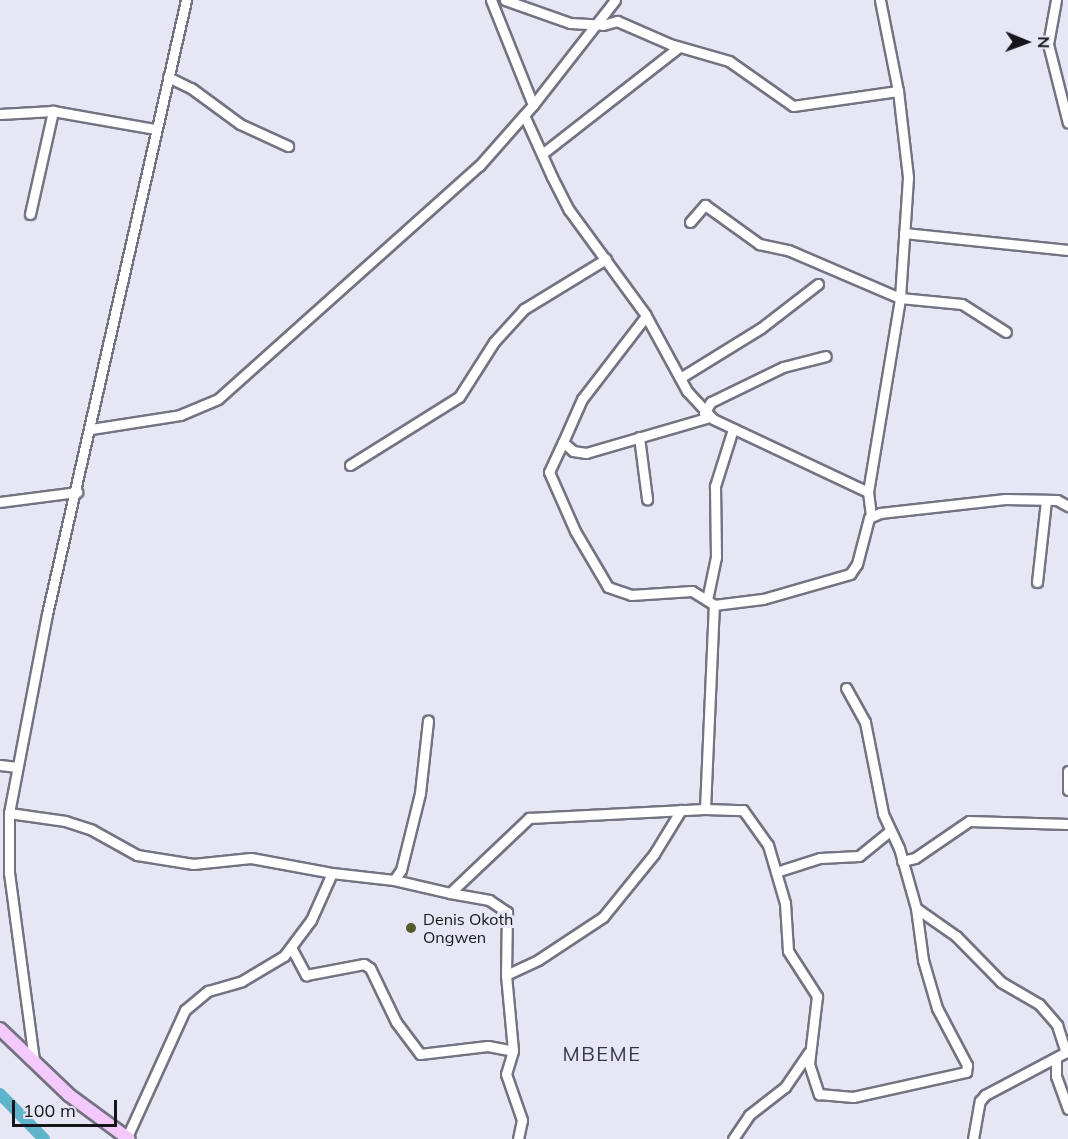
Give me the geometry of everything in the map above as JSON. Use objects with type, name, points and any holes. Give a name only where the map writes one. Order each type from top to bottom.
[{"type":"main road","points":[[0,1029],[69,1095],[127,1138]]},
{"type":"street","points":[[34,1060],[9,873],[9,813],[47,614],[77,492],[155,129],[186,0]]},
{"type":"street","points":[[490,0],[533,105]]},
{"type":"street","points":[[505,0],[552,19],[594,25],[617,21],[679,47],[742,67],[793,106],[898,91]]},
{"type":"street","points":[[91,429],[180,415],[218,399],[479,166],[533,105],[615,0]]},
{"type":"street","points":[[646,316],[582,399],[549,472],[575,531],[608,586],[631,595],[692,591],[710,602],[763,599],[850,574],[871,516],[868,492],[900,298],[908,177],[898,91],[880,0]]},
{"type":"street","points":[[1056,0],[1048,44],[1063,87],[1068,123]]},
{"type":"street","points":[[542,154],[679,47]]},
{"type":"street","points":[[168,77],[192,88],[240,124],[288,146]]},
{"type":"street","points":[[0,114],[54,111],[155,129]]},
{"type":"street","points":[[30,214],[54,111]]},
{"type":"street","points":[[524,115],[569,210],[646,316],[680,378],[707,415],[868,492]]},
{"type":"street","points":[[690,222],[705,205],[759,244],[788,250],[900,298],[962,304],[1006,332]]},
{"type":"street","points":[[904,233],[1068,250]]},
{"type":"street","points":[[350,465],[459,397],[494,342],[524,309],[606,259]]},
{"type":"street","points":[[680,378],[761,328],[818,284]]},
{"type":"street","points":[[707,415],[711,402],[783,367],[826,356]]},
{"type":"street","points":[[562,442],[573,451],[586,453],[707,415]]},
{"type":"street","points":[[705,809],[710,602],[716,557],[715,486],[733,429]]},
{"type":"street","points":[[639,437],[647,499]]},
{"type":"street","points":[[0,502],[77,492]]},
{"type":"street","points":[[871,516],[979,501],[1046,500],[1068,506]]},
{"type":"street","points":[[1037,582],[1046,500]]},
{"type":"street","points":[[450,894],[529,818],[705,809],[743,810],[768,845],[785,903],[788,951],[818,996],[811,1050],[811,1076],[822,1096],[853,1097],[901,1088],[968,1070],[937,1008],[922,960],[916,908],[890,831],[865,722],[846,688]]},
{"type":"street","points":[[394,880],[401,870],[420,793],[428,720]]},
{"type":"street","points":[[0,765],[17,767]]},
{"type":"street","points":[[1068,771],[1068,790]]},
{"type":"street","points":[[506,975],[538,960],[603,917],[654,854],[681,810]]},
{"type":"street","points":[[9,813],[65,821],[92,830],[137,855],[193,864],[250,858],[332,873],[394,880],[450,894],[474,895],[506,909],[506,975],[513,1052],[506,1074],[522,1120],[518,1139]]},
{"type":"street","points":[[902,861],[915,858],[969,821],[1068,824]]},
{"type":"street","points":[[776,872],[820,858],[859,856],[890,831]]},
{"type":"street","points":[[127,1138],[185,1010],[195,998],[250,977],[292,949],[311,920],[332,873]]},
{"type":"street","points":[[916,908],[956,936],[1001,982],[1039,1004],[1058,1025],[1067,1052],[985,1095],[980,1101],[973,1139]]},
{"type":"street","points":[[292,949],[306,975],[364,964],[370,968],[396,1022],[420,1054],[488,1046],[513,1052]]},
{"type":"street","points":[[733,1139],[748,1116],[786,1087],[811,1050]]},
{"type":"street","points":[[1056,1058],[1056,1076],[1068,1110]]},
{"type":"waterway","points":[[0,1094],[44,1139]]},
{"type":"place","name":"Denis Okoth Ongwen","points":[[411,928]]},
{"type":"district","name":"MBEME","points":[[602,1053]]}]
